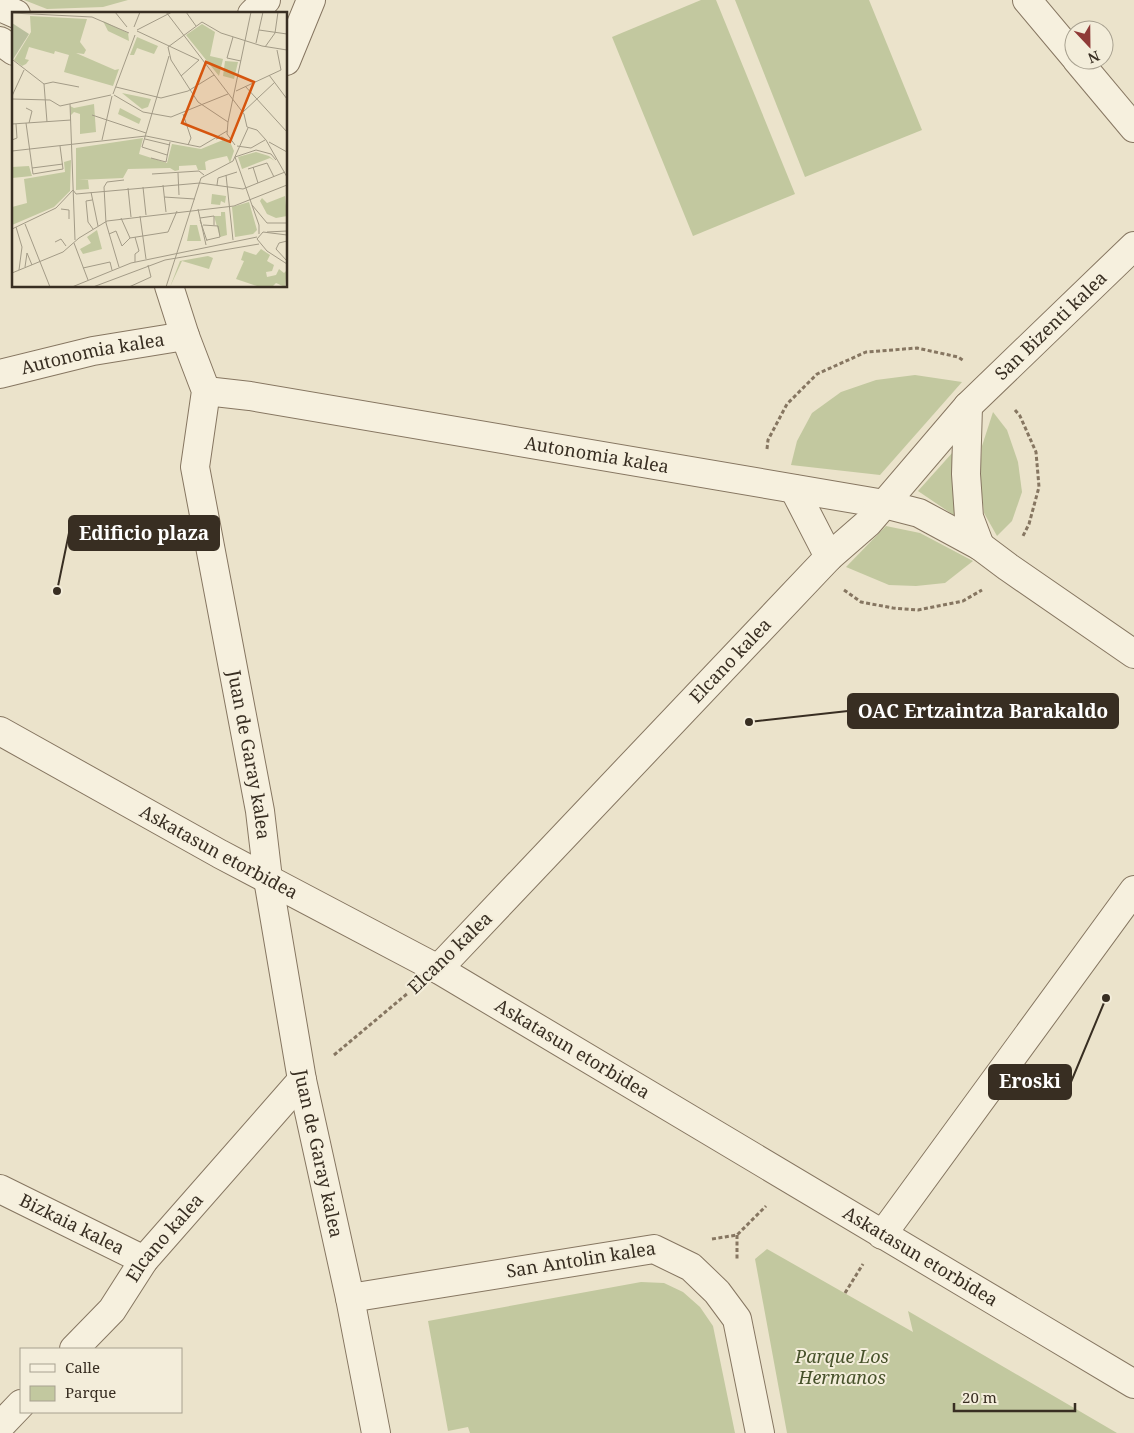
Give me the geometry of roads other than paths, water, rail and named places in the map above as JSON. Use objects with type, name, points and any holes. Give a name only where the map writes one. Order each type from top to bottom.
[{"type":"street","points":[[254,12],[266,0]]},
{"type":"street","points":[[288,55],[311,0]]},
{"type":"street","points":[[1027,0],[1064,44]]},
{"type":"street","points":[[0,7],[12,12]]},
{"type":"street","points":[[0,41],[12,50]]},
{"type":"street","points":[[1085,70],[1134,128]]},
{"type":"street","name":"San Bizenti kalea","points":[[968,406],[1134,246]]},
{"type":"street","name":"Juan de Garay kalea","points":[[170,288],[206,391],[195,467],[260,810],[268,880],[302,1080],[350,1298],[376,1433]]},
{"type":"street","name":"Autonomia kalea","points":[[0,374],[93,350],[185,336]]},
{"type":"street","name":"Autonomia kalea","points":[[206,391],[260,398],[884,504],[919,513],[980,546],[1134,654]]},
{"type":"street","points":[[968,406],[966,474],[969,517],[980,546]]},
{"type":"street","name":"Elcano kalea","points":[[438,969],[829,557],[868,523],[968,406]]},
{"type":"street","points":[[794,490],[829,557]]},
{"type":"street","name":"Askatasun etorbidea","points":[[0,731],[268,880],[438,969],[1134,1384]]},
{"type":"street","points":[[882,1235],[1134,890]]},
{"type":"street","name":"Elcano kalea","points":[[75,1348],[112,1310],[144,1260],[302,1080]]},
{"type":"street","name":"Bizkaia kalea","points":[[0,1190],[144,1260]]},
{"type":"street","name":"San Antolin kalea","points":[[350,1298],[654,1248],[691,1267],[717,1292],[737,1319],[760,1433]]},
{"type":"street","points":[[0,1426],[20,1405]]},
{"type":"place","name":"Edificio plaza","points":[[57,591]]},
{"type":"place","name":"OAC Ertzaintza Barakaldo","points":[[749,722]]},
{"type":"place","name":"Eroski","points":[[1106,998]]},
{"type":"park label","name":"Parque Los Hermanos","points":[[842,1367]]}]
